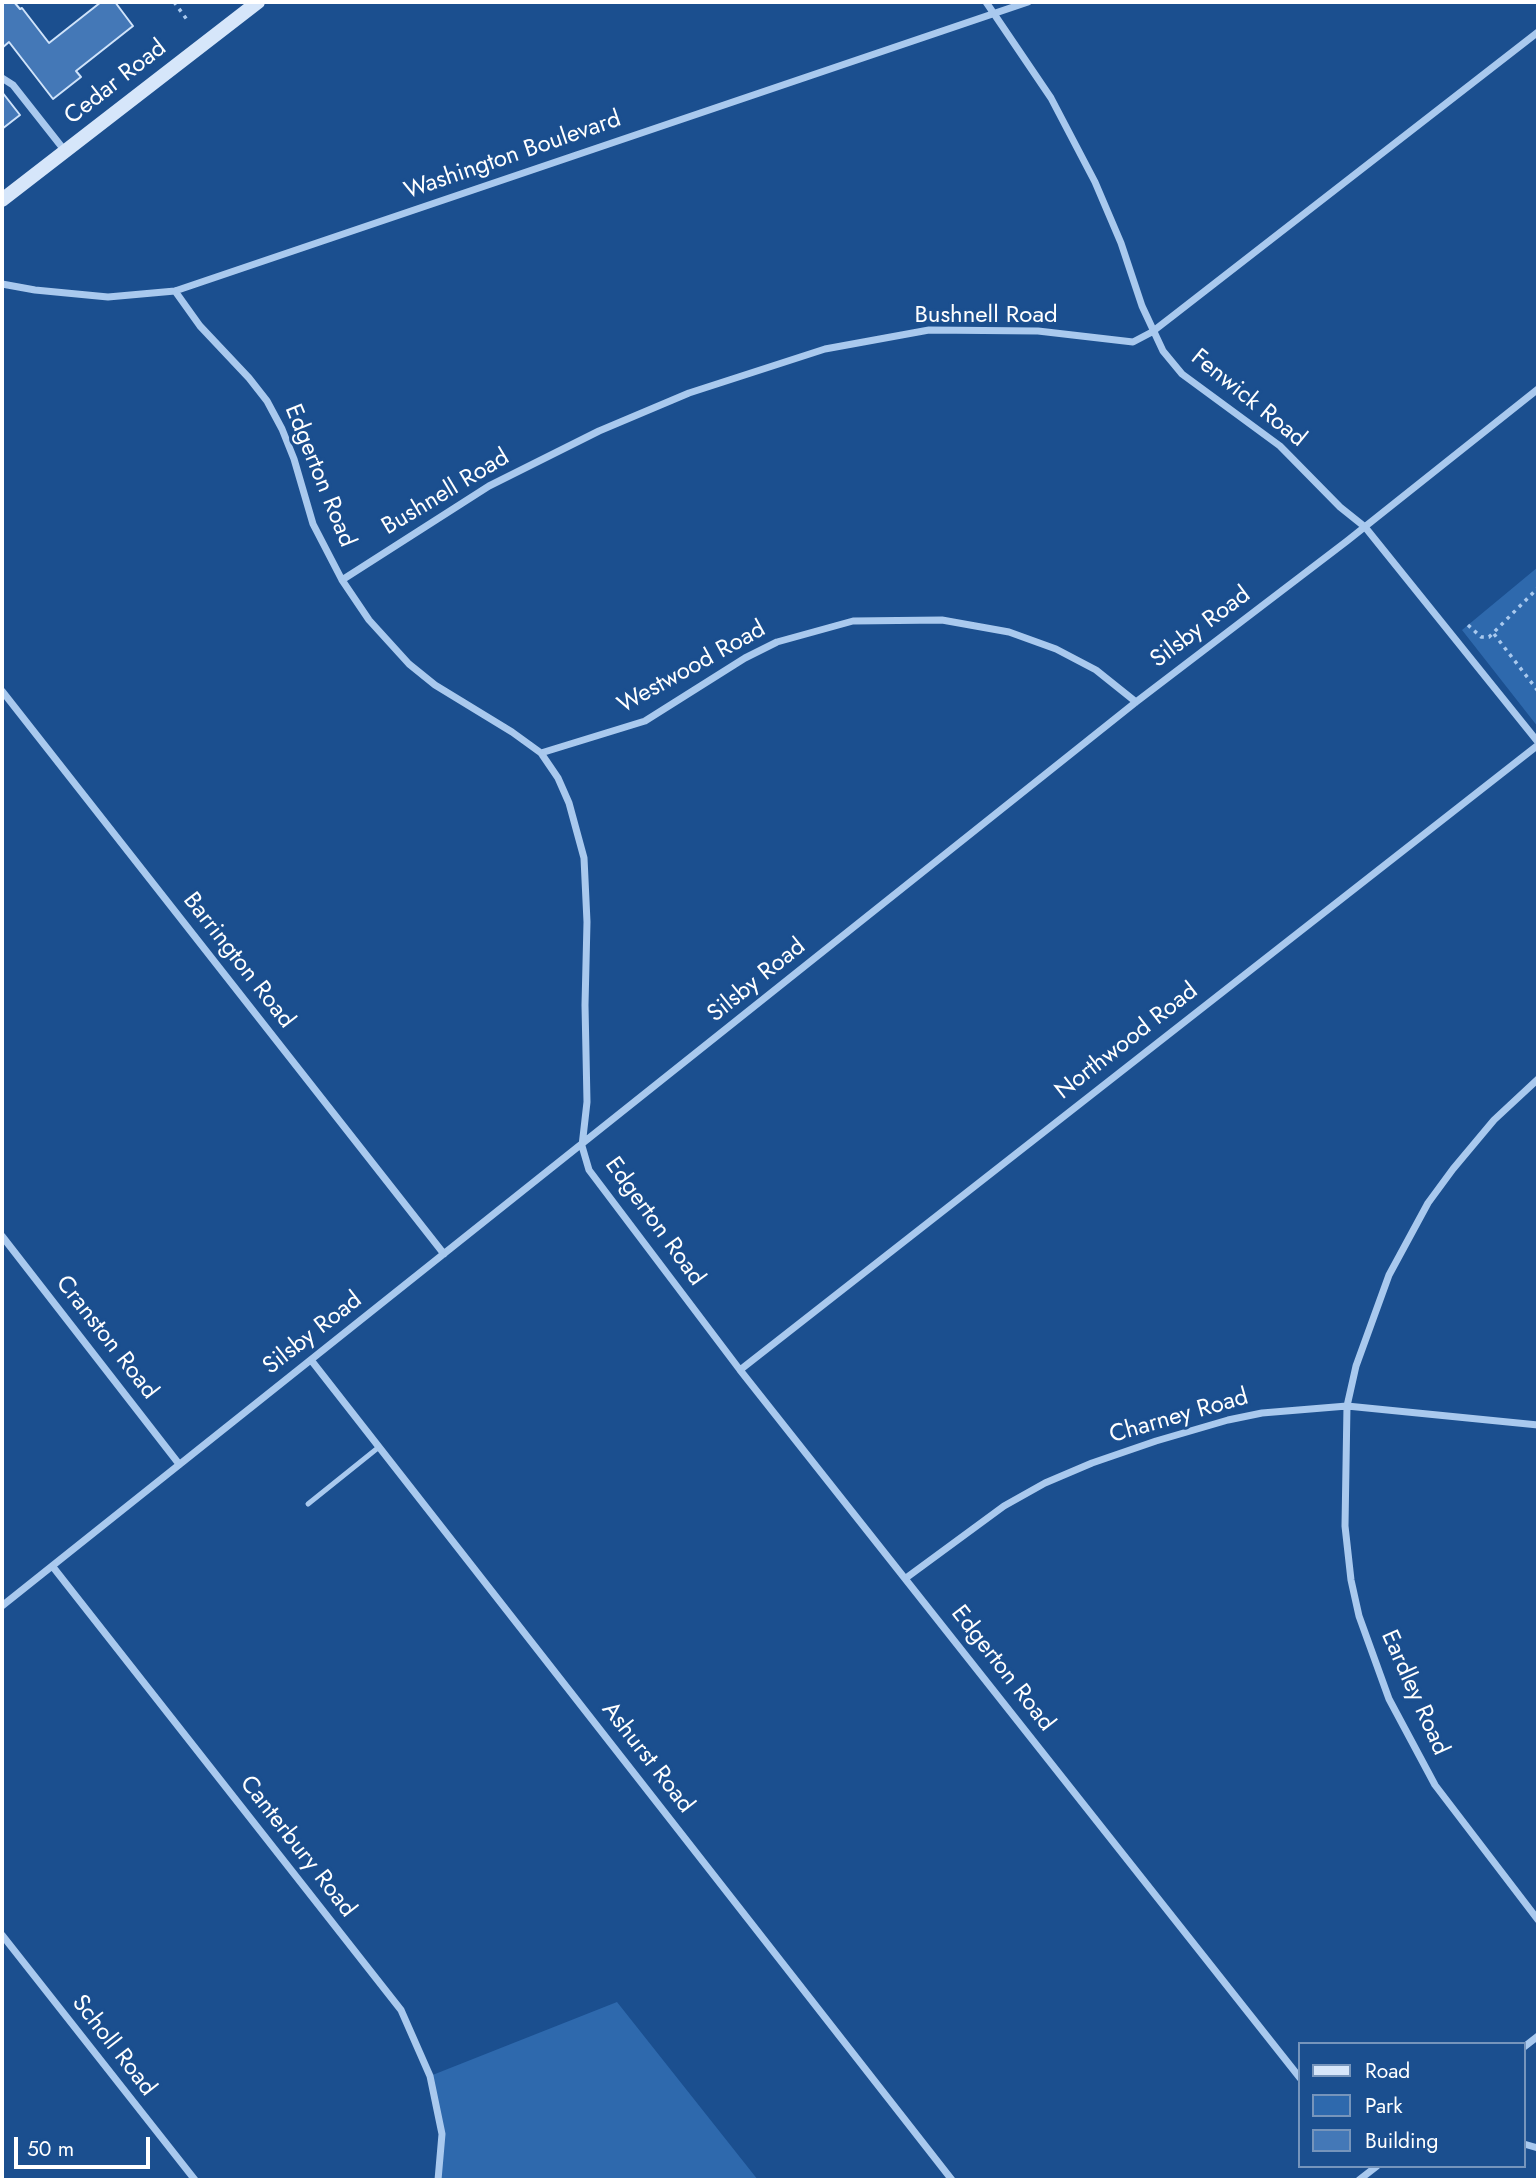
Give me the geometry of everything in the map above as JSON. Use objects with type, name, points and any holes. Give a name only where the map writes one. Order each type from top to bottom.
[{"type":"main road","name":"Cedar Road","points":[[2,200],[258,2]]},
{"type":"street","name":"Fenwick Road","points":[[986,2],[1051,98],[1095,182],[1121,243],[1152,332],[1163,351],[1182,374],[1280,446],[1340,507],[1365,527],[1538,743]]},
{"type":"street","name":"Washington Boulevard","points":[[2,284],[35,290],[108,296],[175,291],[1028,2]]},
{"type":"street","name":"Bushnell Road","points":[[342,580],[489,486],[599,431],[688,393],[825,349],[929,330],[1038,331],[1133,342],[1152,332],[1538,32]]},
{"type":"street","points":[[2,78],[13,85],[65,151]]},
{"type":"street","name":"Edgerton Road","points":[[175,291],[200,326],[267,401],[294,459],[313,524],[342,580],[369,620],[409,664],[435,685],[541,753],[558,778],[569,803],[584,858],[587,922],[587,1102],[582,1146],[589,1170],[740,1370],[1298,2075]]},
{"type":"street","name":"Silsby Road","points":[[2,1606],[1136,702],[1365,527],[1538,389]]},
{"type":"street","name":"Westwood Road","points":[[541,753],[645,721],[745,658],[777,642],[853,621],[942,620],[1009,632],[1056,649],[1096,670],[1136,702]]},
{"type":"street","name":"Barrington Road","points":[[2,691],[444,1254]]},
{"type":"street","name":"Northwood Road","points":[[740,1370],[1538,743]]},
{"type":"street","name":"Eardley Road","points":[[1538,1079],[1494,1120],[1453,1169],[1411,1232],[1389,1275],[1356,1366],[1347,1406],[1345,1526],[1351,1580],[1370,1649],[1390,1699],[1435,1785],[1538,1920]]},
{"type":"street","name":"Cranston Road","points":[[2,1236],[179,1464]]},
{"type":"street","name":"Ashurst Road","points":[[311,1360],[952,2180]]},
{"type":"street","name":"Charney Road","points":[[906,1578],[1004,1506],[1045,1483],[1092,1463],[1228,1420],[1262,1413],[1347,1406],[1538,1426]]},
{"type":"street","name":"Canterbury Road","points":[[52,1567],[401,2010],[430,2076],[442,2134],[438,2180]]},
{"type":"street","name":"Scholl Road","points":[[2,1935],[195,2180]]},
{"type":"street","points":[[1359,2180],[1372,2168]]},
{"type":"lane","points":[[308,1504],[379,1447]]},
{"type":"path","points":[[174,2],[188,21]]},
{"type":"path","points":[[1468,625],[1481,637],[1489,637],[1538,588]]},
{"type":"path","points":[[1494,634],[1538,691]]},
{"type":"green space","points":[[1538,567],[1538,727],[1462,630]]},
{"type":"green space","points":[[617,2002],[758,2180],[438,2180],[442,2134],[430,2076]]},
{"type":"building","points":[[2,2],[14,2],[22,8],[49,43],[101,2],[115,2],[133,26],[76,71],[81,77],[53,99],[9,42],[2,48]]},
{"type":"building","points":[[2,92],[20,115],[2,129]]}]
